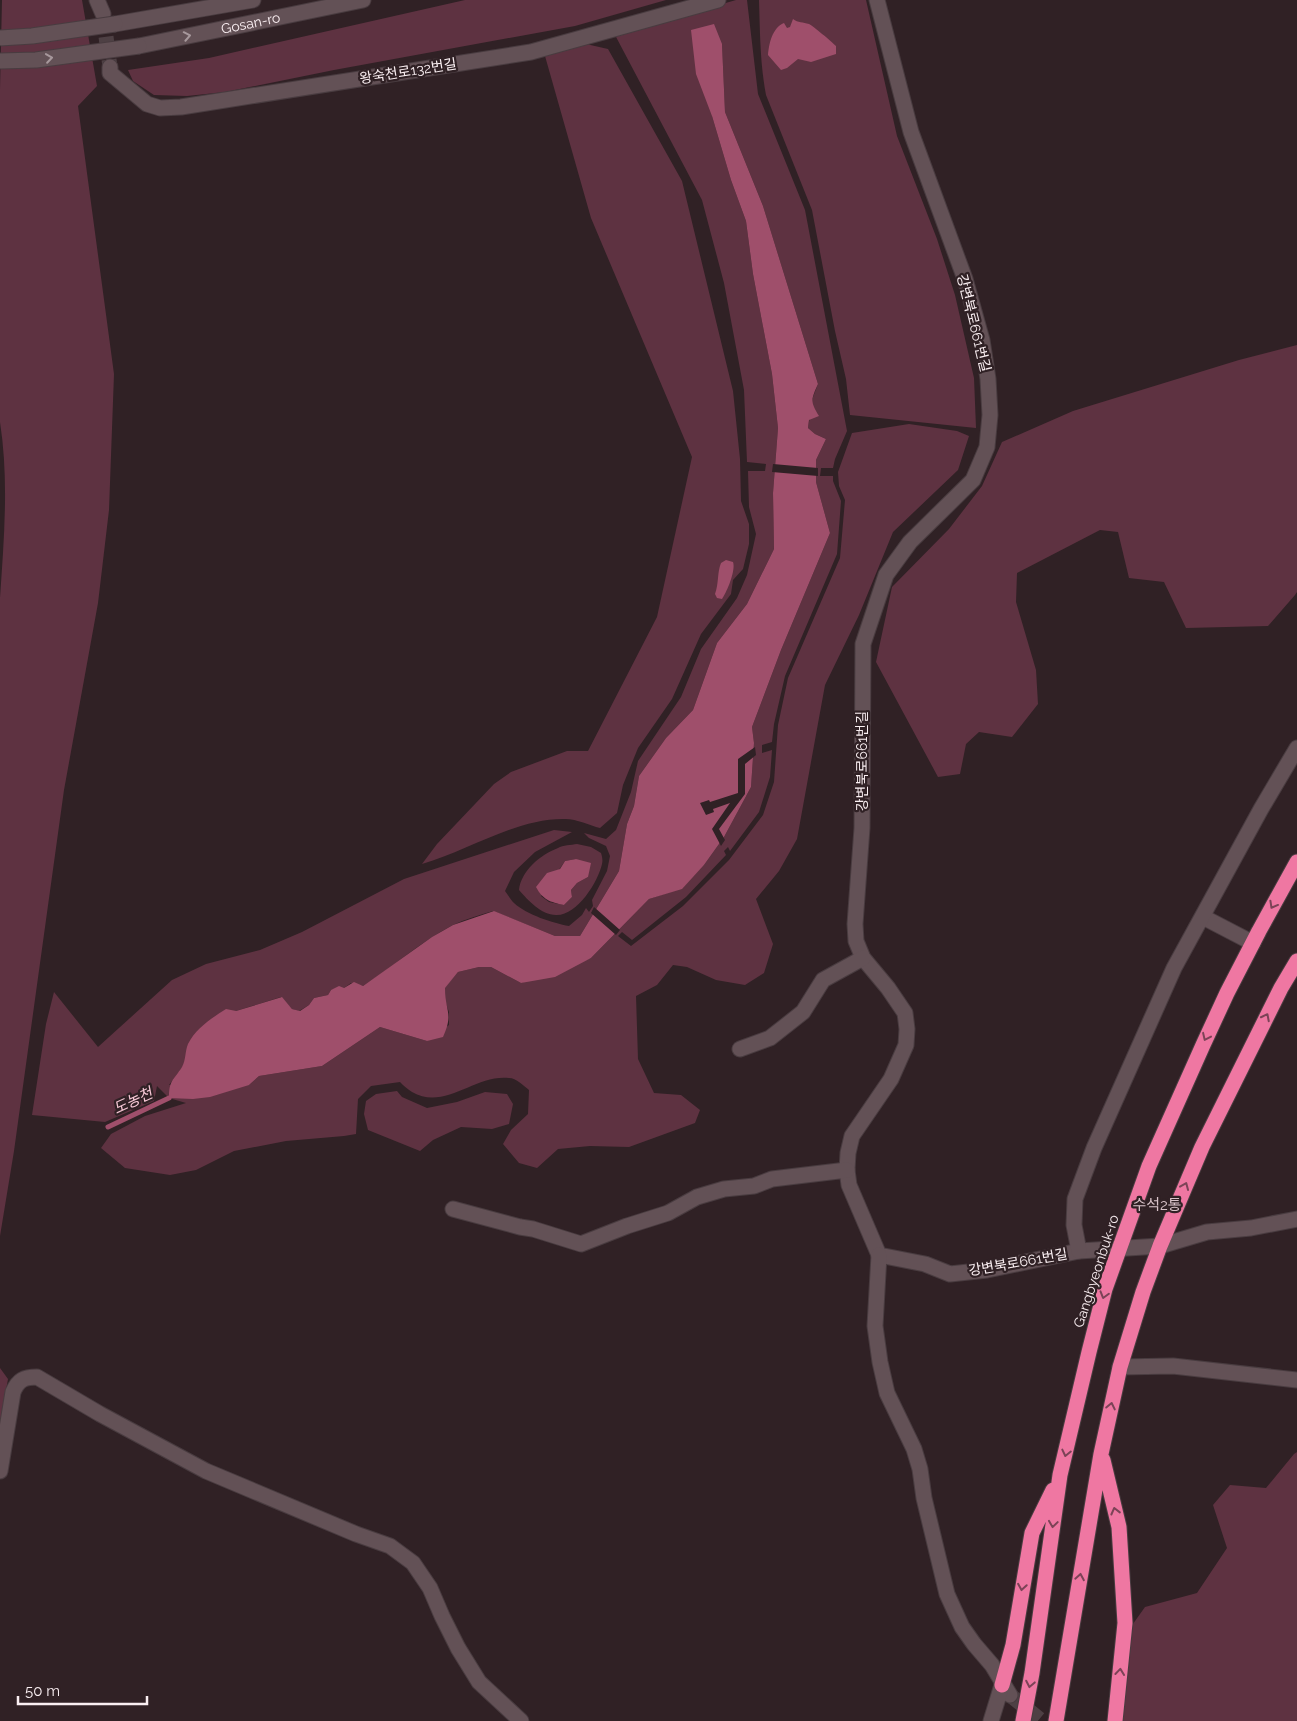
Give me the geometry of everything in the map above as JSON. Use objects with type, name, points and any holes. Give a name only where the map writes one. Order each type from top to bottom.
[{"type":"highway","name":"Gangbyeonbuk-ro","points":[[1023,1721],[1032,1673],[1060,1476],[1088,1352],[1105,1289],[1149,1166],[1211,1027],[1253,943],[1297,862]]},
{"type":"highway","points":[[1056,1721],[1101,1454],[1120,1366],[1143,1292],[1160,1246],[1202,1147],[1281,988],[1297,961]]},
{"type":"highway","points":[[1101,1454],[1119,1527],[1125,1623],[1115,1721]]},
{"type":"highway","points":[[1006,1690],[1032,1533],[1060,1476]]},
{"type":"street","points":[[97,0],[103,14]]},
{"type":"street","name":"Gosan-ro","points":[[0,38],[32,36],[115,24],[253,0]]},
{"type":"street","name":"Gosan-ro","points":[[0,61],[36,60],[139,46],[363,0]]},
{"type":"street","name":"왕숙천로132번길","points":[[110,67],[110,73],[148,104],[160,108],[181,107],[531,52],[718,0]]},
{"type":"street","name":"강변북로661번길","points":[[877,0],[911,132],[965,279],[982,340],[988,379],[990,415],[987,447],[973,480],[910,542],[886,575],[863,644],[862,828],[855,924],[856,941],[863,958],[888,988],[905,1013],[908,1029],[906,1045],[891,1079],[852,1136],[847,1170],[849,1185],[879,1255],[925,1264],[950,1274],[987,1270],[1078,1251],[1160,1246],[1207,1232],[1251,1228],[1297,1219]]},
{"type":"street","points":[[1078,1251],[1074,1225],[1075,1199],[1094,1148],[1174,968],[1261,809],[1297,748]]},
{"type":"street","points":[[1203,916],[1253,943]]},
{"type":"street","points":[[740,1049],[770,1038],[803,1012],[823,980],[863,958]]},
{"type":"street","points":[[453,1208],[520,1227],[533,1228],[581,1244],[627,1226],[668,1213],[697,1197],[724,1189],[754,1186],[772,1180],[847,1170]]},
{"type":"street","points":[[879,1255],[874,1326],[880,1362],[888,1393],[914,1449],[947,1594],[962,1627],[992,1665],[1006,1690],[991,1721]]},
{"type":"street","points":[[1120,1366],[1173,1366],[1297,1380]]},
{"type":"street","points":[[0,1471],[13,1392],[18,1382],[27,1377],[37,1376],[100,1414],[206,1471],[356,1534],[390,1546],[413,1563],[430,1588],[458,1648],[479,1682],[521,1721]]},
{"type":"shaded area","points":[[2,0],[82,0],[97,86],[78,106],[114,374],[109,510],[98,603],[64,790],[14,1151],[0,1236],[0,598],[5,488],[0,422],[0,89]]},
{"type":"shaded area","points":[[465,0],[666,0],[575,26],[225,92],[187,96],[154,95],[133,81],[128,70],[209,58]]},
{"type":"shaded area","points":[[736,0],[747,0],[758,94],[805,210],[847,431],[833,468],[821,468],[820,476],[833,476],[833,481],[841,501],[837,554],[785,676],[774,724],[772,742],[762,745],[762,753],[772,750],[770,777],[759,812],[730,851],[728,847],[724,851],[726,855],[686,897],[632,940],[622,932],[618,936],[631,946],[683,906],[729,860],[763,815],[774,782],[778,725],[788,678],[840,558],[845,500],[839,486],[838,472],[852,433],[909,424],[957,431],[969,436],[958,470],[893,532],[859,615],[825,685],[797,839],[779,871],[756,899],[773,944],[764,973],[745,985],[716,980],[687,967],[673,965],[657,985],[636,996],[638,1059],[654,1093],[681,1095],[700,1110],[695,1123],[629,1147],[590,1146],[558,1149],[537,1168],[519,1163],[503,1144],[511,1130],[528,1114],[529,1090],[520,1082],[512,1078],[496,1078],[448,1095],[424,1097],[412,1092],[400,1082],[371,1086],[358,1099],[356,1134],[286,1141],[234,1151],[196,1170],[170,1175],[125,1168],[101,1148],[111,1134],[145,1116],[186,1103],[169,1098],[157,1086],[154,1101],[105,1122],[32,1115],[46,1024],[54,992],[98,1047],[172,980],[206,964],[260,950],[302,932],[404,879],[554,830],[572,832],[535,852],[514,872],[505,891],[514,903],[533,915],[569,926],[582,915],[586,908],[589,912],[593,906],[592,900],[607,871],[610,856],[606,846],[589,838],[584,833],[606,839],[616,830],[631,792],[638,761],[681,697],[701,649],[737,598],[747,575],[756,534],[749,507],[748,471],[765,471],[766,464],[747,462],[744,390],[724,283],[702,200],[615,35]],"holes":[[[722,44],[725,112],[763,206],[818,384],[813,397],[808,428],[826,439],[816,460],[816,482],[830,533],[781,650],[752,727],[754,743],[751,787],[724,837],[704,865],[682,888],[649,899],[591,958],[521,983],[491,967],[479,967],[458,972],[444,988],[445,1001],[449,1012],[449,1025],[427,1041],[380,1027],[322,1066],[259,1076],[249,1085],[169,1085],[184,1065],[236,1011],[281,997],[292,1009],[299,1011],[309,1005],[314,998],[328,995],[331,990],[344,988],[351,983],[363,986],[429,939],[453,925],[468,919],[493,911],[555,936],[580,936],[619,871],[627,824],[634,806],[639,776],[666,738],[693,710],[717,643],[747,604],[774,549],[773,493],[778,428],[772,374],[753,274],[746,221],[731,180],[712,116]]]},
{"type":"shaded area","points":[[759,0],[866,0],[897,136],[937,239],[955,295],[974,378],[976,428],[850,415],[846,379],[812,210],[766,95],[761,59]]},
{"type":"shaded area","points":[[793,19],[809,24],[822,34],[836,46],[836,54],[811,62],[798,59],[787,68],[781,70],[768,55],[770,41],[780,25],[784,23],[787,28],[790,27]]},
{"type":"shaded area","points":[[714,24],[722,44],[725,112],[763,206],[818,384],[812,400],[819,416],[809,420],[808,428],[826,439],[816,460],[816,482],[830,533],[781,650],[752,727],[754,743],[751,787],[724,837],[704,865],[682,889],[649,899],[591,958],[555,977],[521,983],[491,967],[479,967],[458,972],[445,988],[448,1023],[443,1037],[427,1041],[380,1027],[322,1066],[259,1076],[249,1085],[210,1097],[193,1099],[169,1098],[172,1081],[182,1067],[191,1038],[205,1024],[226,1009],[236,1011],[282,997],[292,1009],[300,1011],[309,1005],[314,998],[328,995],[331,990],[339,986],[344,988],[354,982],[363,986],[432,937],[453,925],[494,911],[555,936],[580,936],[619,871],[627,824],[634,806],[639,776],[666,738],[693,710],[717,643],[747,604],[774,549],[773,493],[778,428],[772,374],[753,274],[746,221],[731,180],[712,116],[696,74],[691,30]]},
{"type":"shaded area","points":[[586,44],[608,49],[682,181],[733,391],[740,459],[741,501],[749,524],[749,544],[743,569],[733,580],[731,594],[701,634],[672,699],[638,748],[623,785],[617,813],[600,828],[568,819],[545,820],[527,824],[422,864],[437,844],[494,784],[511,772],[567,751],[588,751],[657,617],[692,457],[591,218],[545,56]]},
{"type":"shaded area","points":[[1297,345],[1297,592],[1295,595],[1268,626],[1186,628],[1164,582],[1129,578],[1118,532],[1100,530],[1017,573],[1016,602],[1036,670],[1038,704],[1012,737],[979,732],[966,744],[960,774],[938,777],[876,662],[892,587],[949,529],[982,486],[1002,442],[1073,411],[1239,360]]},
{"type":"shaded area","points":[[726,560],[733,562],[734,566],[722,599],[717,598],[715,594],[721,563]]},
{"type":"shaded area","points":[[577,844],[591,847],[601,853],[602,861],[596,880],[585,897],[571,910],[564,914],[556,915],[545,912],[535,906],[519,890],[523,876],[538,859],[551,851],[560,847]],"holes":[[[576,859],[588,877],[577,883],[571,890],[572,897],[564,905],[549,902],[541,896],[565,861]]]},
{"type":"shaded area","points":[[576,859],[591,863],[588,877],[577,883],[571,890],[572,897],[564,905],[544,898],[536,887],[547,873],[560,869],[565,861]]},
{"type":"shaded area","points":[[397,1091],[402,1097],[427,1108],[457,1102],[485,1092],[507,1094],[513,1104],[509,1124],[492,1129],[461,1127],[433,1140],[420,1151],[368,1130],[364,1114],[366,1101],[376,1094]]},
{"type":"shaded area","points":[[0,1368],[8,1379],[0,1423]]},
{"type":"shaded area","points":[[1297,1452],[1297,1721],[1107,1721],[1118,1645],[1145,1607],[1197,1593],[1227,1548],[1213,1505],[1230,1485],[1266,1488]]},
{"type":"pier","points":[[773,464],[818,468],[818,476],[772,472]]},
{"type":"pier","points":[[755,747],[756,755],[745,764],[745,794],[719,829],[725,840],[721,846],[712,829],[730,803],[713,809],[714,812],[706,815],[700,803],[709,800],[710,802],[738,793],[738,759]]},
{"type":"pier","points":[[594,907],[620,930],[616,935],[591,913]]},
{"type":"waterway","name":"도농천","points":[[108,1127],[169,1098]]},
{"type":"tunnel","points":[[103,14],[110,67]]},
{"type":"tunnel","points":[[1010,1695],[1042,1721]]},
{"type":"district","name":"수석2통","points":[[1157,1205]]}]
